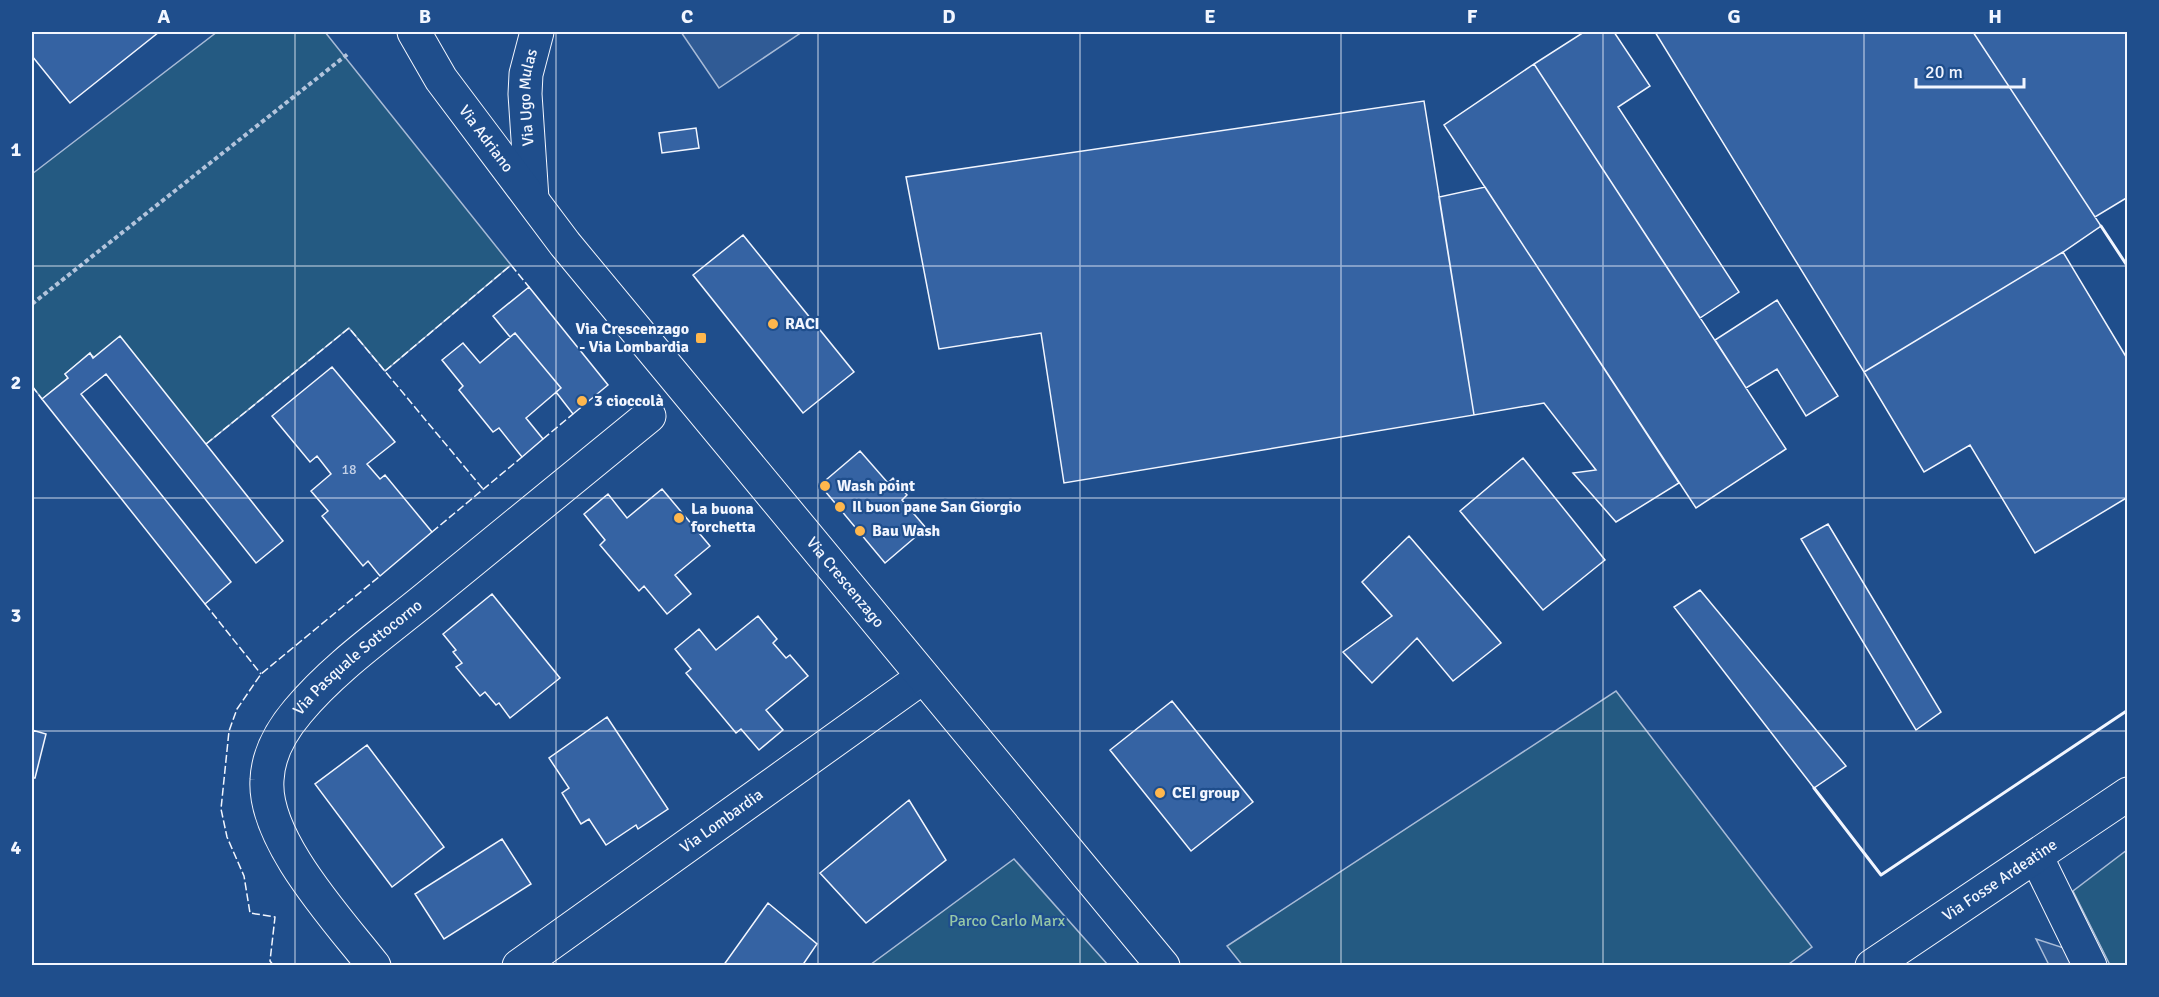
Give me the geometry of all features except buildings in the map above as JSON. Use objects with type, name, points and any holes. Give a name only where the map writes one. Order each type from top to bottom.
[{"type":"street","name":"Via Adriano","points":[[388,32],[441,79]]},
{"type":"street","name":"Via Adriano","points":[[414,32],[441,79],[532,199]]},
{"type":"street","name":"Via Ugo Mulas","points":[[532,199],[525,94],[526,74],[537,32]]},
{"type":"street","name":"Via Crescenzago","points":[[532,199],[565,244],[1162,966]]},
{"type":"street","name":"Via Pasquale Sottocorno","points":[[374,966],[297,867],[277,828],[268,796],[267,781],[278,740],[297,711],[345,665],[649,416]]},
{"type":"street","name":"Via Lombardia","points":[[519,966],[923,677]]},
{"type":"street","name":"Via Fosse Ardeatine","points":[[1872,966],[2127,794]]},
{"type":"street","points":[[2036,856],[2090,966]]},
{"type":"path","points":[[32,304],[349,52]]},
{"type":"green space","points":[[217,32],[325,32],[511,265],[385,371],[349,328],[206,444],[90,354],[65,374],[68,378],[42,399],[32,386],[32,174]]},
{"type":"green space","points":[[1616,691],[1812,947],[1786,966],[1243,966],[1227,946]]},
{"type":"green space","points":[[2127,850],[2127,965],[2110,965],[2073,891]]},
{"type":"green space","name":"Parco Carlo Marx","points":[[1014,859],[1108,965],[870,965]]},
{"type":"shaded area","points":[[681,32],[802,32],[719,88]]},
{"type":"shaded area","points":[[2036,939],[2064,948],[2073,965],[2049,965]]},
{"type":"fence","points":[[385,371],[511,265],[529,287]]},
{"type":"fence","points":[[206,444],[349,328],[483,489]]},
{"type":"fence","points":[[32,386],[42,399]]},
{"type":"fence","points":[[543,439],[573,414]]},
{"type":"fence","points":[[432,532],[522,457]]},
{"type":"fence","points":[[274,966],[270,961],[275,917],[250,913],[244,876],[227,837],[221,809],[229,731],[237,709],[261,674],[380,576]]},
{"type":"fence","points":[[205,604],[261,674]]},
{"type":"wall","points":[[2101,226],[2128,267]]},
{"type":"wall","points":[[1814,788],[1881,875],[2128,710]]},
{"type":"place","name":"RACI","points":[[773,324]]},
{"type":"place","name":"Via Crescenzago - Via Lombardia","points":[[701,338]]},
{"type":"place","name":"3 cioccolà","points":[[582,401]]},
{"type":"place","name":"Wash point","points":[[825,486]]},
{"type":"place","name":"Il buon pane San Giorgio","points":[[840,507]]},
{"type":"place","name":"La buona forchetta","points":[[679,518]]},
{"type":"place","name":"Bau Wash","points":[[860,531]]},
{"type":"place","name":"CEI group","points":[[1160,793]]}]
